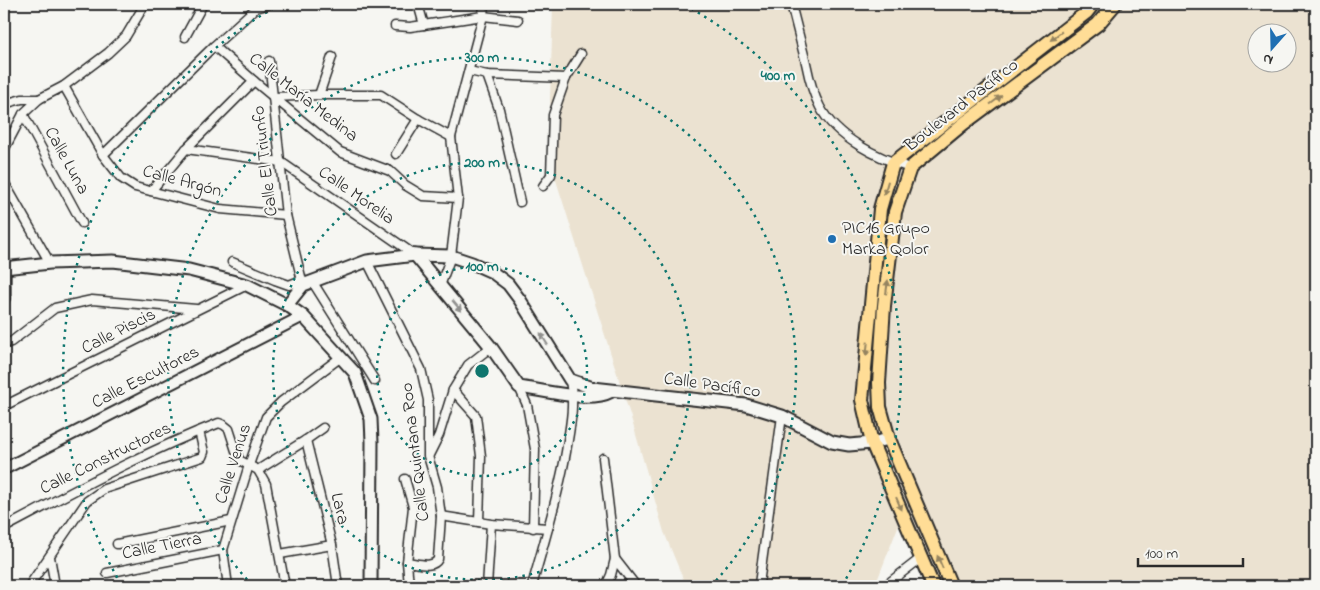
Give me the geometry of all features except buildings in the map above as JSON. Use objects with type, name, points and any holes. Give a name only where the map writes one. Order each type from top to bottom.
[{"type":"main road","name":"Boulevard Pacífico","points":[[933,586],[872,443],[862,400],[880,209],[893,163],[1087,12],[1093,4]]},
{"type":"main road","name":"Boulevard Pacífico","points":[[950,586],[889,440],[880,406],[879,382],[884,315],[895,212],[910,168],[963,124],[1098,24],[1115,4]]},
{"type":"main road","points":[[415,255],[491,346],[519,387]]},
{"type":"main road","points":[[287,305],[306,282],[366,261],[415,255],[451,256],[492,272],[508,284],[570,380]]},
{"type":"main road","points":[[5,268],[50,263],[113,261],[189,270],[248,285],[287,305],[303,316],[355,373],[371,419],[371,586]]},
{"type":"main road","name":"Calle Pacífico","points":[[570,380],[593,388],[746,405],[782,416],[832,442],[849,445],[889,440]]},
{"type":"main road","name":"Calle Pacífico","points":[[519,387],[584,396],[604,395],[613,390]]},
{"type":"street","points":[[4,150],[23,114],[39,99],[64,86],[108,54],[126,36],[145,4]]},
{"type":"street","points":[[185,36],[203,4]]},
{"type":"street","points":[[103,155],[214,46],[256,8],[269,4]]},
{"type":"street","points":[[418,4],[424,25]]},
{"type":"street","points":[[440,286],[451,256],[458,198],[451,137],[483,16],[484,4]]},
{"type":"street","points":[[791,4],[809,75],[820,108],[827,118],[838,130],[857,145],[893,163],[910,168]]},
{"type":"street","points":[[396,26],[410,27],[483,16],[518,20]]},
{"type":"street","name":"Calle María Medina","points":[[214,46],[340,152],[390,171],[405,185],[423,196],[458,198]]},
{"type":"street","points":[[543,186],[551,175],[553,116],[566,78],[582,54]]},
{"type":"street","points":[[319,95],[332,57]]},
{"type":"street","name":"Calle El Triunfo","points":[[269,61],[286,215],[306,282],[375,381]]},
{"type":"street","points":[[469,71],[487,75],[566,78]]},
{"type":"street","points":[[487,75],[499,109],[520,202]]},
{"type":"street","points":[[152,191],[186,149],[254,81]]},
{"type":"street","name":"Calle Argón","points":[[64,86],[103,155],[121,178],[135,187],[220,209],[286,215]]},
{"type":"street","points":[[274,97],[381,95],[418,119],[451,137]]},
{"type":"street","points":[[4,104],[22,99],[39,99]]},
{"type":"street","name":"Calle Luna","points":[[23,114],[82,223]]},
{"type":"street","points":[[396,154],[418,119]]},
{"type":"street","points":[[186,149],[281,162]]},
{"type":"street","name":"Calle Morelia","points":[[281,162],[415,255]]},
{"type":"street","points":[[4,182],[50,263]]},
{"type":"street","name":"Calle Quintana Roo","points":[[366,261],[421,369],[428,400],[428,456],[441,516],[438,559],[432,565],[408,562]]},
{"type":"street","points":[[232,262],[289,285],[306,282]]},
{"type":"street","points":[[4,302],[6,298],[5,268]]},
{"type":"street","name":"Calle Piscis","points":[[4,406],[248,285]]},
{"type":"street","points":[[4,344],[11,342],[56,308],[92,300],[198,309]]},
{"type":"street","name":"Calle Escultores","points":[[4,469],[303,316]]},
{"type":"street","points":[[428,456],[439,435],[453,390],[468,365],[491,346]]},
{"type":"street","name":"Calle Venus","points":[[228,586],[223,550],[248,465],[266,417],[281,402],[341,357]]},
{"type":"street","points":[[532,586],[562,474],[572,419],[573,395],[570,380]]},
{"type":"street","points":[[519,387],[527,405],[535,449],[533,528]]},
{"type":"street","points":[[453,390],[476,416],[481,456],[479,522]]},
{"type":"street","points":[[760,586],[782,416]]},
{"type":"street","name":"Calle Constructores","points":[[4,528],[110,472],[218,423],[229,429],[239,460],[248,465]]},
{"type":"street","points":[[258,470],[323,428]]},
{"type":"street","points":[[29,586],[87,501],[104,489],[198,460],[204,452],[199,431]]},
{"type":"street","name":"Lara","points":[[306,440],[332,545],[338,586]]},
{"type":"street","points":[[603,458],[615,558],[606,586]]},
{"type":"street","points":[[248,465],[258,470],[266,484],[285,586]]},
{"type":"street","points":[[110,472],[116,486]]},
{"type":"street","points":[[405,479],[413,507],[408,562],[408,586]]},
{"type":"street","points":[[441,516],[492,524],[548,528]]},
{"type":"street","points":[[117,544],[231,521]]},
{"type":"street","points":[[487,586],[492,524]]},
{"type":"street","points":[[280,554],[332,545]]},
{"type":"street","name":"Calle Tierra","points":[[107,573],[223,550]]},
{"type":"street","points":[[50,557],[54,580],[53,586]]},
{"type":"street","points":[[615,558],[636,586]]},
{"type":"street","points":[[887,586],[922,558]]},
{"type":"shaded area","points":[[553,4],[1316,4],[1316,586],[929,586],[901,519],[875,586],[686,586],[664,532],[632,421],[555,177],[550,99]]},
{"type":"place","name":"PIC16 Grupo Marka Qolor","points":[[832,239]]}]
